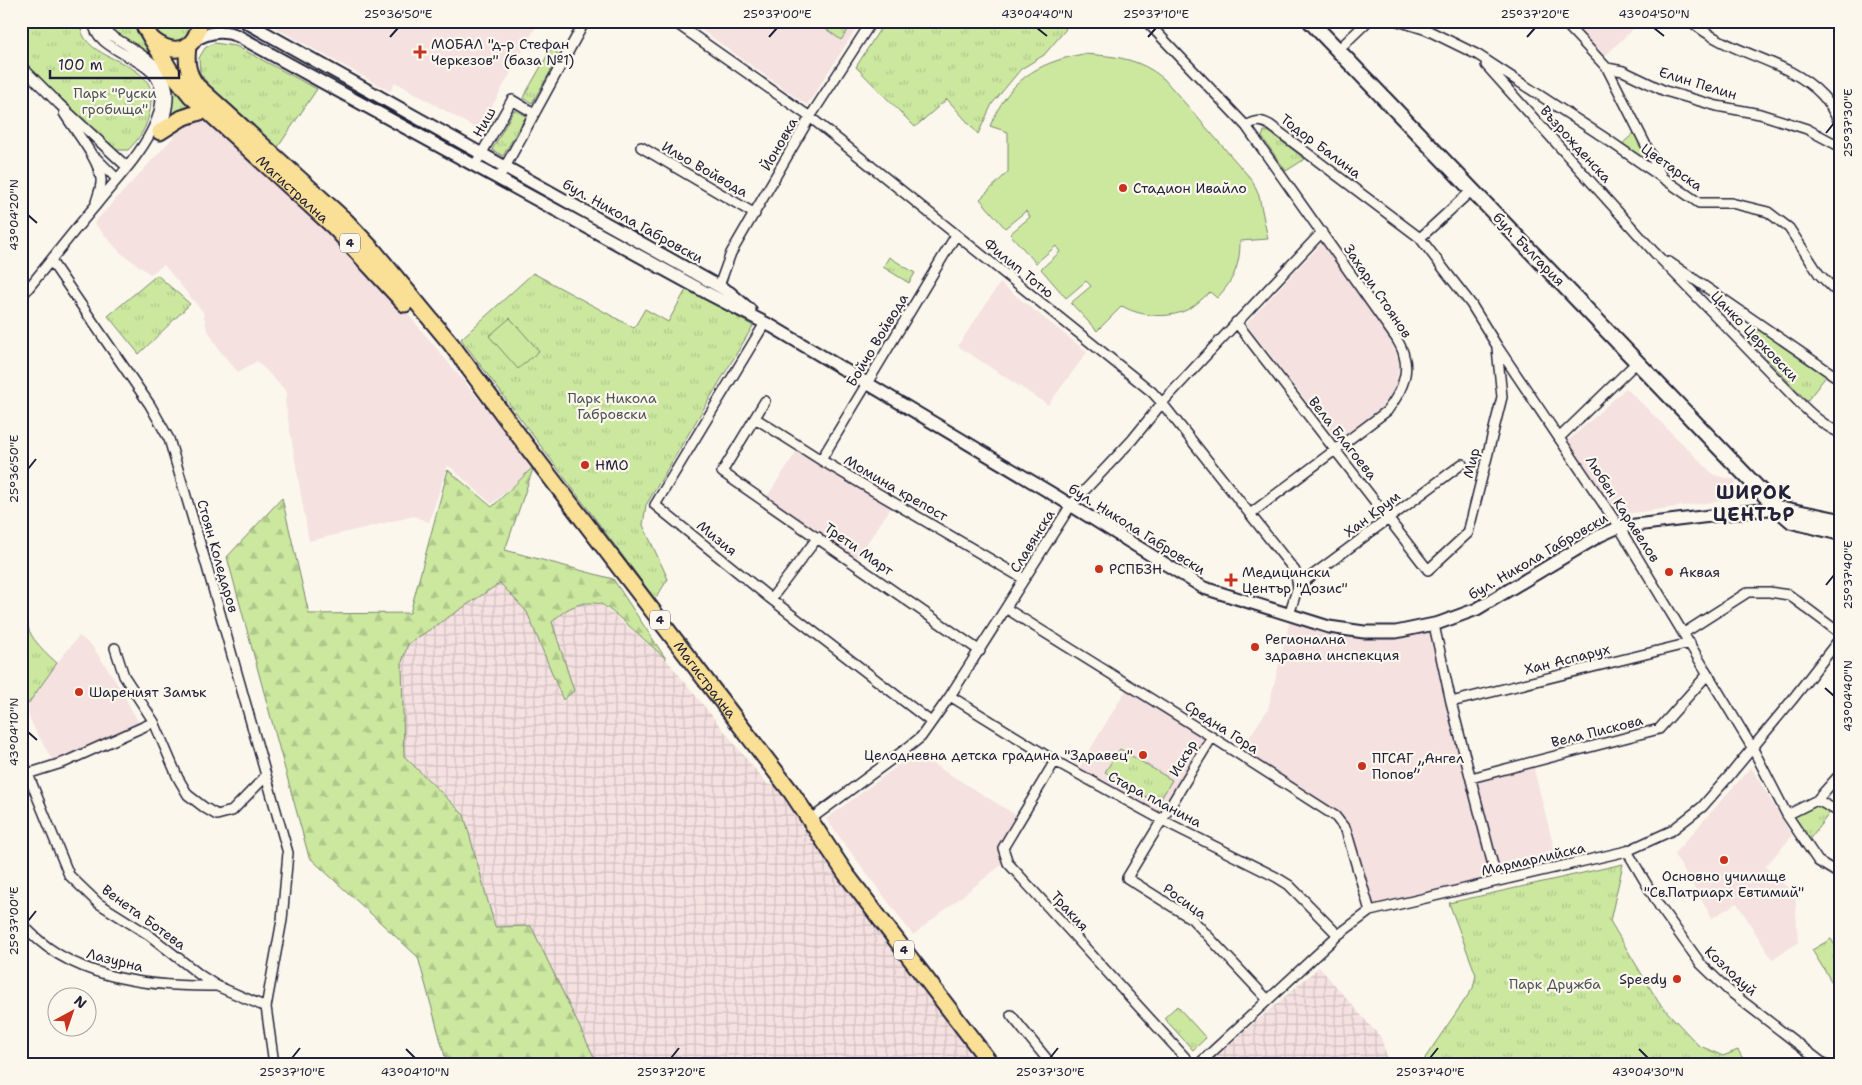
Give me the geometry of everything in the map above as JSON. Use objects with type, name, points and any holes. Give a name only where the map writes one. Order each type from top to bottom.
[{"type":"main road","name":"Магистрална","points":[[141,21],[181,86],[334,227],[404,302],[516,431]]},
{"type":"main road","name":"Магистрална","points":[[200,21],[197,35],[190,44],[187,68],[190,77],[197,86],[346,221],[374,251],[452,346],[811,819],[846,874],[991,1064]]},
{"type":"main road","name":"бул. България","points":[[1310,21],[1777,508],[1792,522],[1841,533]]},
{"type":"main road","points":[[149,36],[158,44],[169,48],[179,49],[190,44]]},
{"type":"main road","points":[[160,132],[182,118],[206,110]]},
{"type":"main road","points":[[1777,508],[1841,520]]},
{"type":"main road","name":"Магистрална","points":[[821,834],[846,860],[1003,1064]]},
{"type":"street","points":[[93,21],[94,30],[98,35],[154,74],[160,87],[161,95],[154,124],[147,139],[127,167]]},
{"type":"street","points":[[21,297],[127,167],[160,132],[168,101],[168,87],[162,72],[150,60],[109,34],[101,21]]},
{"type":"street","name":"бул. Никола Габровски","points":[[244,21],[719,286],[765,322]]},
{"type":"street","points":[[498,178],[585,21]]},
{"type":"street","name":"Филип Тотю","points":[[672,21],[810,117],[1162,402],[1295,571],[1298,586]]},
{"type":"street","name":"Йоновка","points":[[719,286],[731,253],[810,117],[872,21]]},
{"type":"street","points":[[1146,21],[1246,126]]},
{"type":"street","points":[[1338,50],[1368,21]]},
{"type":"street","name":"Цветарска","points":[[1398,21],[1427,30],[1478,55],[1602,136],[1699,203],[1731,203],[1768,212],[1789,228],[1819,274],[1834,289],[1841,292]]},
{"type":"street","name":"Елин Пелин","points":[[1563,21],[1607,68],[1623,72],[1665,91],[1717,106],[1760,114],[1807,129],[1841,147]]},
{"type":"street","points":[[1690,21],[1697,28],[1730,46],[1778,66],[1806,82],[1823,96],[1841,124]]},
{"type":"street","name":"бул. Никола Габровски","points":[[190,44],[202,36],[217,32],[231,33],[238,36],[707,294],[765,322],[1071,505],[1204,588],[1329,627],[1364,632],[1396,632],[1434,624],[1477,610],[1599,536],[1619,526],[1777,508]]},
{"type":"street","name":"Възрожденска","points":[[1478,55],[1654,252]]},
{"type":"street","points":[[21,66],[127,167]]},
{"type":"street","points":[[1607,68],[1662,177]]},
{"type":"street","name":"Ниш","points":[[482,154],[512,100],[534,113]]},
{"type":"street","points":[[59,104],[92,154],[117,179]]},
{"type":"street","name":"Тодор Балина","points":[[1246,126],[1260,121],[1270,126],[1420,238]]},
{"type":"street","name":"Захари Стоянов","points":[[1246,126],[1396,338],[1404,355],[1405,368],[1401,388],[1387,411],[1250,514]]},
{"type":"street","name":"Ильо Войвода","points":[[641,147],[755,214]]},
{"type":"street","points":[[92,154],[101,176],[94,207]]},
{"type":"street","points":[[475,165],[482,154]]},
{"type":"street","points":[[1420,238],[1472,190]]},
{"type":"street","name":"Славянска","points":[[811,819],[921,737],[980,651],[1071,505],[1132,440],[1162,402],[1322,232]]},
{"type":"street","name":"Бойчо Войвода","points":[[821,460],[956,234]]},
{"type":"street","name":"Любен Каравелов","points":[[1420,238],[1471,304],[1497,346],[1619,526],[1752,749],[1787,815],[1818,860],[1841,875]]},
{"type":"street","points":[[1654,252],[1841,380]]},
{"type":"street","name":"Цанко Церковски","points":[[1654,252],[1805,408],[1831,429],[1841,433]]},
{"type":"street","name":"Стоян Коледаров","points":[[51,261],[150,405],[169,439],[203,551],[288,853],[282,920],[266,1007],[274,1064]]},
{"type":"street","name":"Мизия","points":[[765,322],[655,506],[771,599],[932,722]]},
{"type":"street","name":"Вела Благоева","points":[[1236,322],[1428,570]]},
{"type":"street","name":"Мир","points":[[1428,570],[1468,533],[1502,397],[1497,346]]},
{"type":"street","points":[[1559,438],[1637,362]]},
{"type":"street","points":[[755,418],[765,401]]},
{"type":"street","name":"Момина крепост","points":[[755,418],[821,460],[1024,579]]},
{"type":"street","name":"Трети Март","points":[[755,418],[722,472],[980,651]]},
{"type":"street","name":"Хан Крум","points":[[1298,586],[1462,464]]},
{"type":"street","points":[[771,599],[818,537]]},
{"type":"street","points":[[1289,615],[1298,586]]},
{"type":"street","points":[[1684,633],[1748,592],[1769,592],[1789,595],[1841,635]]},
{"type":"street","name":"Средна Гора","points":[[1007,609],[1335,816],[1346,830],[1370,911]]},
{"type":"street","points":[[1434,624],[1497,881]]},
{"type":"street","name":"Мармарлийска","points":[[1200,1064],[1338,936],[1370,911],[1627,851],[1671,830],[1702,807],[1792,700],[1841,635]]},
{"type":"street","name":"Хан Аспарух","points":[[1452,702],[1690,643]]},
{"type":"street","points":[[115,648],[124,676],[154,722],[178,778],[188,795],[217,815],[232,811],[266,776]]},
{"type":"street","name":"Вела Пискова","points":[[1471,778],[1659,729],[1708,674]]},
{"type":"street","name":"Стара планина","points":[[950,696],[1055,761],[1162,820],[1283,881],[1338,936]]},
{"type":"street","points":[[27,774],[65,762],[154,722]]},
{"type":"street","name":"Искър","points":[[1162,820],[1212,737]]},
{"type":"street","name":"Венета Ботева","points":[[21,757],[69,875],[98,902],[149,935],[200,975],[217,986],[266,1007]]},
{"type":"street","name":"Тракия","points":[[1055,761],[1004,848],[1008,863],[1191,1064]]},
{"type":"street","points":[[1787,815],[1817,800],[1841,773]]},
{"type":"street","points":[[1817,800],[1841,813]]},
{"type":"street","name":"Росица","points":[[1162,820],[1127,878],[1192,920],[1268,1000]]},
{"type":"street","name":"Козлодуй","points":[[1627,851],[1660,907],[1701,964],[1728,990],[1824,1064]]},
{"type":"street","name":"Лазурна","points":[[21,922],[30,934],[54,953],[80,966],[126,979],[178,986],[217,986]]},
{"type":"street","points":[[1011,1015],[1051,1064]]},
{"type":"shaded area","name":"МОБАЛ \"д-р Стефан Черкезов\" (база №1)","points":[[263,21],[539,21],[479,130],[395,82],[390,91]]},
{"type":"shaded area","points":[[689,21],[861,21],[807,105]]},
{"type":"shaded area","points":[[1563,21],[1641,21],[1600,61]]},
{"type":"shaded area","points":[[191,120],[207,121],[331,228],[403,308],[534,466],[492,504],[448,465],[429,522],[414,516],[309,541],[285,401],[287,392],[257,361],[238,372],[220,351],[207,329],[203,312],[164,265],[150,274],[120,252],[94,223],[182,128]]},
{"type":"shaded area","points":[[1323,242],[1389,337],[1399,362],[1396,387],[1381,408],[1337,440],[1246,324]]},
{"type":"shaded area","points":[[1000,283],[1087,352],[1048,405],[958,346]]},
{"type":"shaded area","points":[[1626,388],[1714,475],[1736,480],[1733,499],[1618,515],[1568,441]]},
{"type":"shaded area","points":[[800,447],[894,503],[854,562],[764,501]]},
{"type":"shaded area","points":[[500,583],[527,612],[563,702],[574,691],[552,622],[564,610],[580,603],[602,605],[666,659],[767,784],[776,786],[986,1064],[604,1064],[594,1057],[495,927],[464,815],[404,756],[402,662],[408,644]]},
{"type":"shaded area","name":"ПГСАГ „Ангел Попов”","points":[[1291,616],[1364,632],[1434,625],[1471,777],[1532,762],[1559,867],[1370,911],[1346,830],[1335,816],[1238,754],[1268,709]]},
{"type":"shaded area","name":"Шареният Замък","points":[[79,636],[92,646],[115,680],[140,725],[54,763],[33,726],[29,716],[28,704]]},
{"type":"shaded area","name":"Целодневна детска градина \"Здравец\"","points":[[1129,685],[1210,737],[1162,820],[1076,773]]},
{"type":"shaded area","points":[[915,753],[1019,817],[1001,848],[1005,862],[913,935],[826,819]]},
{"type":"shaded area","name":"Основно училище \"Св.Патриарх Евтимий\"","points":[[1751,767],[1792,836],[1765,867],[1795,894],[1798,943],[1772,959],[1737,903],[1712,918],[1674,854]]},
{"type":"shaded area","points":[[1319,967],[1381,1038],[1389,1064],[1207,1064]]},
{"type":"green space","name":"Парк \"Руски гробища\"","points":[[21,21],[80,21],[82,33],[88,43],[140,74],[148,83],[151,89],[149,116],[142,132],[128,150],[116,150],[21,59]]},
{"type":"green space","points":[[108,21],[132,21],[143,41],[164,67],[149,53],[111,32],[108,27]]},
{"type":"green space","points":[[151,21],[191,21],[187,34],[178,41],[172,42],[161,38],[155,31]]},
{"type":"green space","points":[[821,21],[850,21],[853,23],[841,40],[819,24]]},
{"type":"green space","points":[[885,21],[1059,21],[1066,29],[1044,55],[1021,69],[992,104],[978,134],[947,99],[915,127],[856,67]]},
{"type":"green space","points":[[214,43],[236,46],[317,89],[278,147],[209,85],[200,73],[199,58],[205,48]]},
{"type":"green space","points":[[551,49],[560,55],[532,103],[523,98]]},
{"type":"green space","name":"Стадион Ивайло","points":[[1083,54],[1126,59],[1155,72],[1164,79],[1252,180],[1259,196],[1268,239],[1240,241],[1239,258],[1235,272],[1228,285],[1217,298],[1210,292],[1184,311],[1157,316],[1138,313],[1122,306],[1097,331],[1071,303],[1091,286],[1086,281],[1066,298],[1041,269],[1060,252],[1056,246],[1036,263],[1010,234],[1030,217],[1026,211],[1005,228],[980,199],[1008,172],[1008,132],[990,126],[997,110],[1006,97],[1026,76],[1037,69]]},
{"type":"green space","points":[[165,68],[195,106],[173,115],[171,113],[173,87]]},
{"type":"green space","points":[[514,110],[526,116],[503,156],[492,150]]},
{"type":"green space","points":[[1264,131],[1268,131],[1305,159],[1286,171],[1262,137]]},
{"type":"green space","points":[[1636,131],[1657,172],[1620,146]]},
{"type":"green space","points":[[889,257],[915,273],[909,283],[883,267]]},
{"type":"green space","name":"Парк Никола Габровски","points":[[533,273],[634,328],[645,309],[668,322],[687,288],[753,326],[646,505],[643,525],[668,579],[655,599],[461,339]]},
{"type":"green space","points":[[157,275],[190,304],[139,354],[108,316]]},
{"type":"green space","points":[[510,318],[539,351],[518,369],[489,336]]},
{"type":"green space","points":[[1759,329],[1827,375],[1807,401],[1749,340]]},
{"type":"green space","points":[[534,466],[505,550],[613,579],[666,659],[601,604],[586,603],[574,606],[552,622],[574,691],[563,700],[527,612],[500,583],[408,644],[402,662],[404,756],[464,815],[495,927],[531,926],[594,1057],[604,1064],[447,1064],[418,957],[309,857],[227,557],[282,498],[309,614],[410,613],[448,470],[492,507]]},
{"type":"green space","points":[[21,620],[28,624],[34,640],[57,663],[28,704],[21,706]]},
{"type":"green space","points":[[1120,749],[1172,780],[1158,804],[1105,772]]},
{"type":"green space","points":[[1817,803],[1831,811],[1808,841],[1790,816]]},
{"type":"green space","name":"Парк Дружба","points":[[1623,864],[1610,921],[1659,1003],[1698,1045],[1723,1056],[1738,1050],[1746,1064],[1425,1064],[1425,1058],[1473,988],[1476,975],[1449,903]]},
{"type":"green space","points":[[1831,939],[1841,955],[1841,980],[1833,984],[1812,950]]},
{"type":"green space","points":[[1177,1006],[1206,1038],[1193,1050],[1164,1018]]},
{"type":"place","name":"МОБАЛ \"д-р Стефан Черкезов\" (база №1)","points":[[420,52]]},
{"type":"place","name":"Стадион Ивайло","points":[[1123,188]]},
{"type":"place","name":"HMO","points":[[585,465]]},
{"type":"place","name":"РСПБЗН","points":[[1099,569]]},
{"type":"place","name":"Аквая","points":[[1669,572]]},
{"type":"place","name":"Медицински Център \"Дозис\"","points":[[1231,580]]},
{"type":"place","name":"Регионална здравна инспекция","points":[[1255,647]]},
{"type":"place","name":"Шареният Замък","points":[[79,692]]},
{"type":"place","name":"Целодневна детска градина \"Здравец\"","points":[[1143,755]]},
{"type":"place","name":"ПГСАГ „Ангел Попов”","points":[[1362,766]]},
{"type":"place","name":"Основно училище \"Св.Патриарх Евтимий\"","points":[[1724,860]]},
{"type":"place","name":"Speedy","points":[[1677,979]]},
{"type":"district","name":"ШИРОК ЦЕНТЪР","points":[[1754,503]]}]
